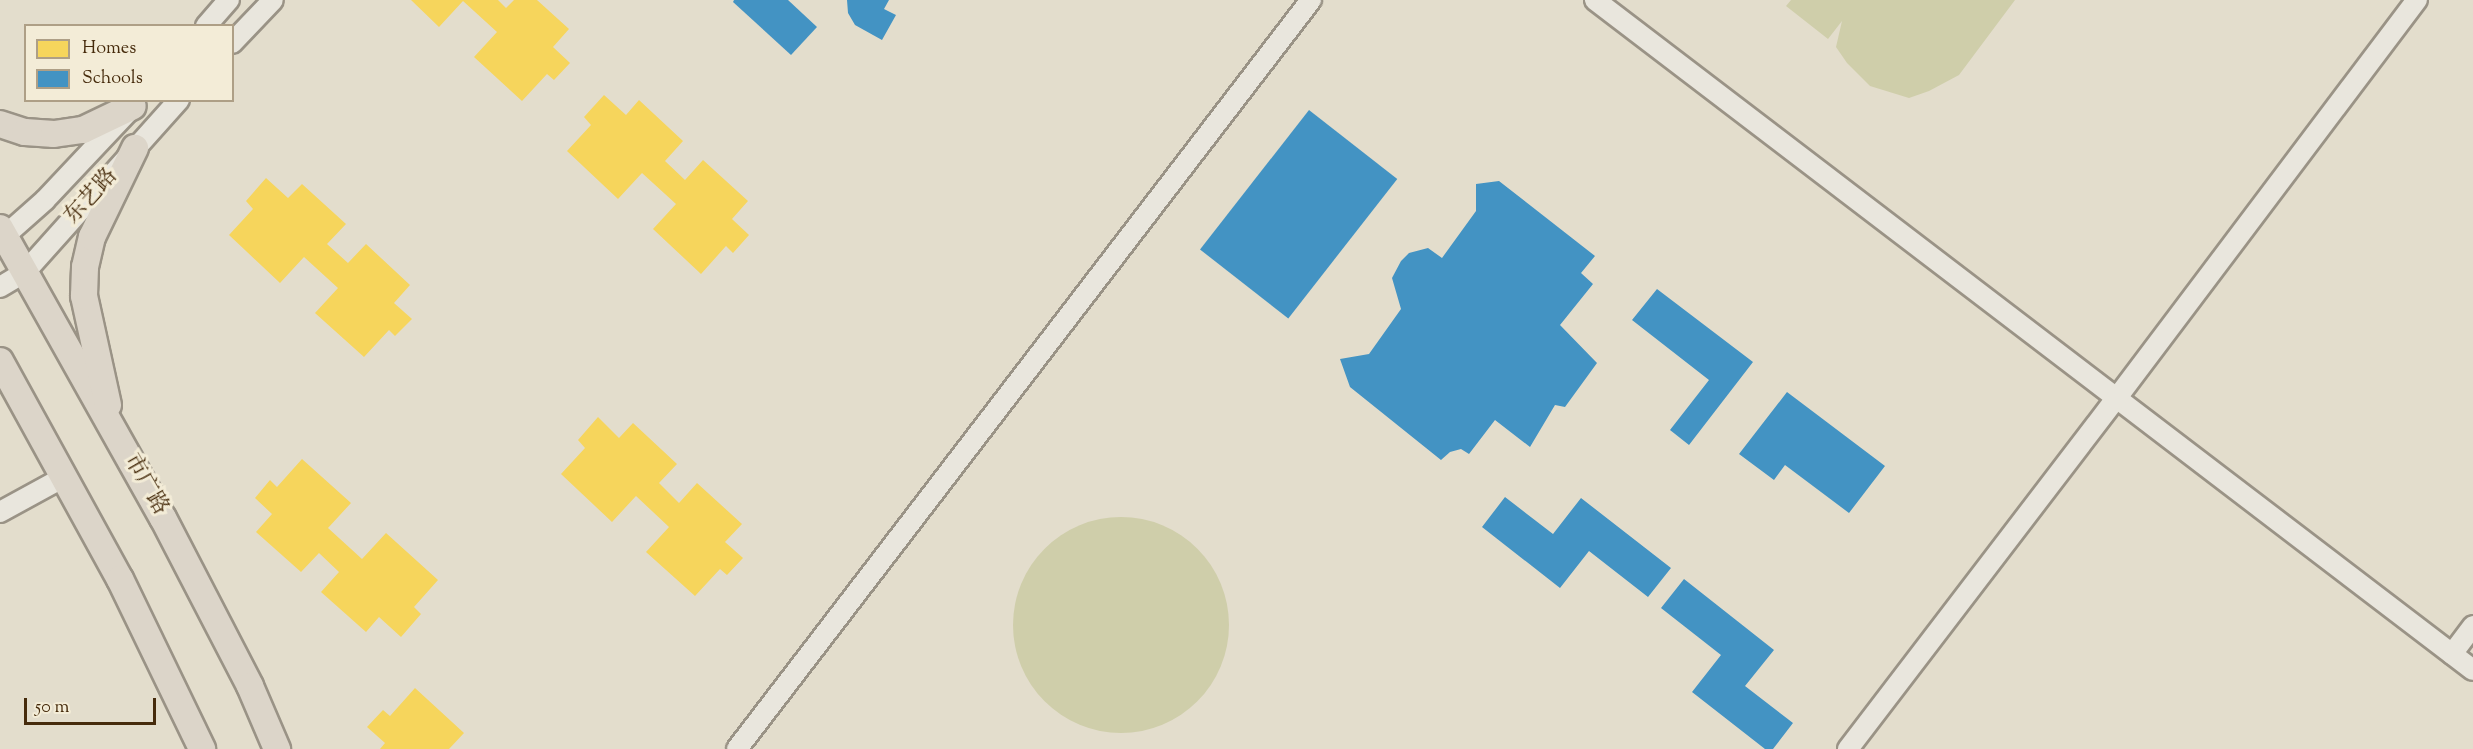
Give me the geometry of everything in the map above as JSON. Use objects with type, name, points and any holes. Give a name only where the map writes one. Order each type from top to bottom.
[{"type":"main road","points":[[0,124],[25,132],[54,134],[83,130],[136,103]]},
{"type":"main road","points":[[114,431],[84,296],[85,267],[92,237],[135,148]]},
{"type":"main road","name":"市广路","points":[[2,235],[164,518],[250,686],[277,749]]},
{"type":"main road","points":[[0,361],[155,649],[202,749]]},
{"type":"street","points":[[208,24],[229,0]]},
{"type":"street","points":[[234,41],[273,0]]},
{"type":"street","points":[[737,749],[1311,0]]},
{"type":"street","points":[[1595,0],[2473,670]]},
{"type":"street","points":[[1848,749],[2116,399],[2416,0]]},
{"type":"street","name":"东艺路","points":[[0,287],[25,272],[177,102]]},
{"type":"street","name":"东艺路","points":[[2,235],[45,200],[136,103]]},
{"type":"street","points":[[0,512],[64,477]]},
{"type":"street","points":[[2452,654],[2473,626]]},
{"type":"green space","points":[[1791,0],[2015,0],[1959,75],[1929,91],[1909,98],[1870,86],[1847,63],[1836,47],[1842,21],[1828,39],[1786,6]]},
{"type":"green space","points":[[1121,517],[1142,519],[1162,525],[1181,535],[1197,549],[1211,565],[1221,584],[1227,604],[1229,625],[1227,646],[1221,666],[1211,685],[1197,701],[1181,715],[1162,725],[1142,731],[1121,733],[1100,731],[1080,725],[1061,715],[1045,701],[1031,685],[1021,666],[1015,646],[1013,625],[1015,604],[1021,584],[1031,565],[1045,549],[1061,535],[1080,525],[1100,519]]},
{"type":"building: Homes","points":[[411,0],[498,0],[506,8],[514,0],[537,0],[569,29],[553,47],[570,63],[554,80],[547,74],[522,101],[474,57],[497,32],[463,1],[439,27]]},
{"type":"building: Homes","points":[[604,95],[626,115],[639,100],[683,141],[665,161],[685,180],[703,160],[748,201],[732,219],[749,235],[733,253],[726,246],[701,274],[653,229],[676,204],[642,173],[618,199],[567,151],[591,125],[584,117]]},
{"type":"building: Homes","points":[[266,178],[288,198],[302,184],[346,224],[327,244],[348,263],[366,244],[410,285],[394,303],[412,319],[395,336],[389,330],[364,357],[315,313],[338,288],[304,257],[280,283],[229,235],[253,209],[246,201]]},
{"type":"building: Homes","points":[[598,417],[619,438],[633,423],[677,464],[659,483],[679,503],[697,483],[742,524],[725,542],[743,558],[727,575],[720,569],[695,596],[646,552],[669,527],[636,496],[612,522],[561,474],[585,448],[578,440]]},
{"type":"building: Homes","points":[[302,459],[351,503],[328,528],[362,559],[386,533],[438,580],[414,607],[421,614],[401,637],[379,617],[366,632],[321,592],[339,572],[319,553],[301,572],[256,532],[272,514],[255,498],[270,480],[277,487]]},
{"type":"building: Homes","points":[[415,688],[464,733],[449,749],[380,749],[385,743],[367,727],[383,710],[390,716]]},
{"type":"building: Schools","points":[[734,0],[788,0],[817,27],[791,55],[733,2]]},
{"type":"building: Schools","points":[[847,0],[889,0],[884,9],[896,15],[882,40],[855,25],[848,13]]},
{"type":"building: Schools","points":[[1309,110],[1397,179],[1288,318],[1200,249]]},
{"type":"building: Schools","points":[[1499,181],[1595,256],[1581,273],[1593,284],[1560,325],[1597,363],[1565,407],[1555,405],[1530,447],[1495,420],[1469,454],[1461,449],[1450,452],[1441,460],[1350,387],[1340,359],[1369,354],[1401,309],[1392,278],[1401,261],[1409,253],[1428,248],[1442,258],[1476,211],[1476,184]]},
{"type":"building: Schools","points":[[1657,289],[1753,362],[1689,445],[1670,430],[1709,380],[1632,320]]},
{"type":"building: Schools","points":[[1787,392],[1885,466],[1849,513],[1785,465],[1774,480],[1739,454]]},
{"type":"building: Schools","points":[[1505,497],[1553,534],[1581,498],[1671,568],[1648,597],[1589,551],[1560,588],[1482,527]]},
{"type":"building: Schools","points":[[1684,579],[1774,650],[1745,686],[1793,723],[1773,749],[1765,749],[1692,692],[1721,655],[1661,608]]}]
